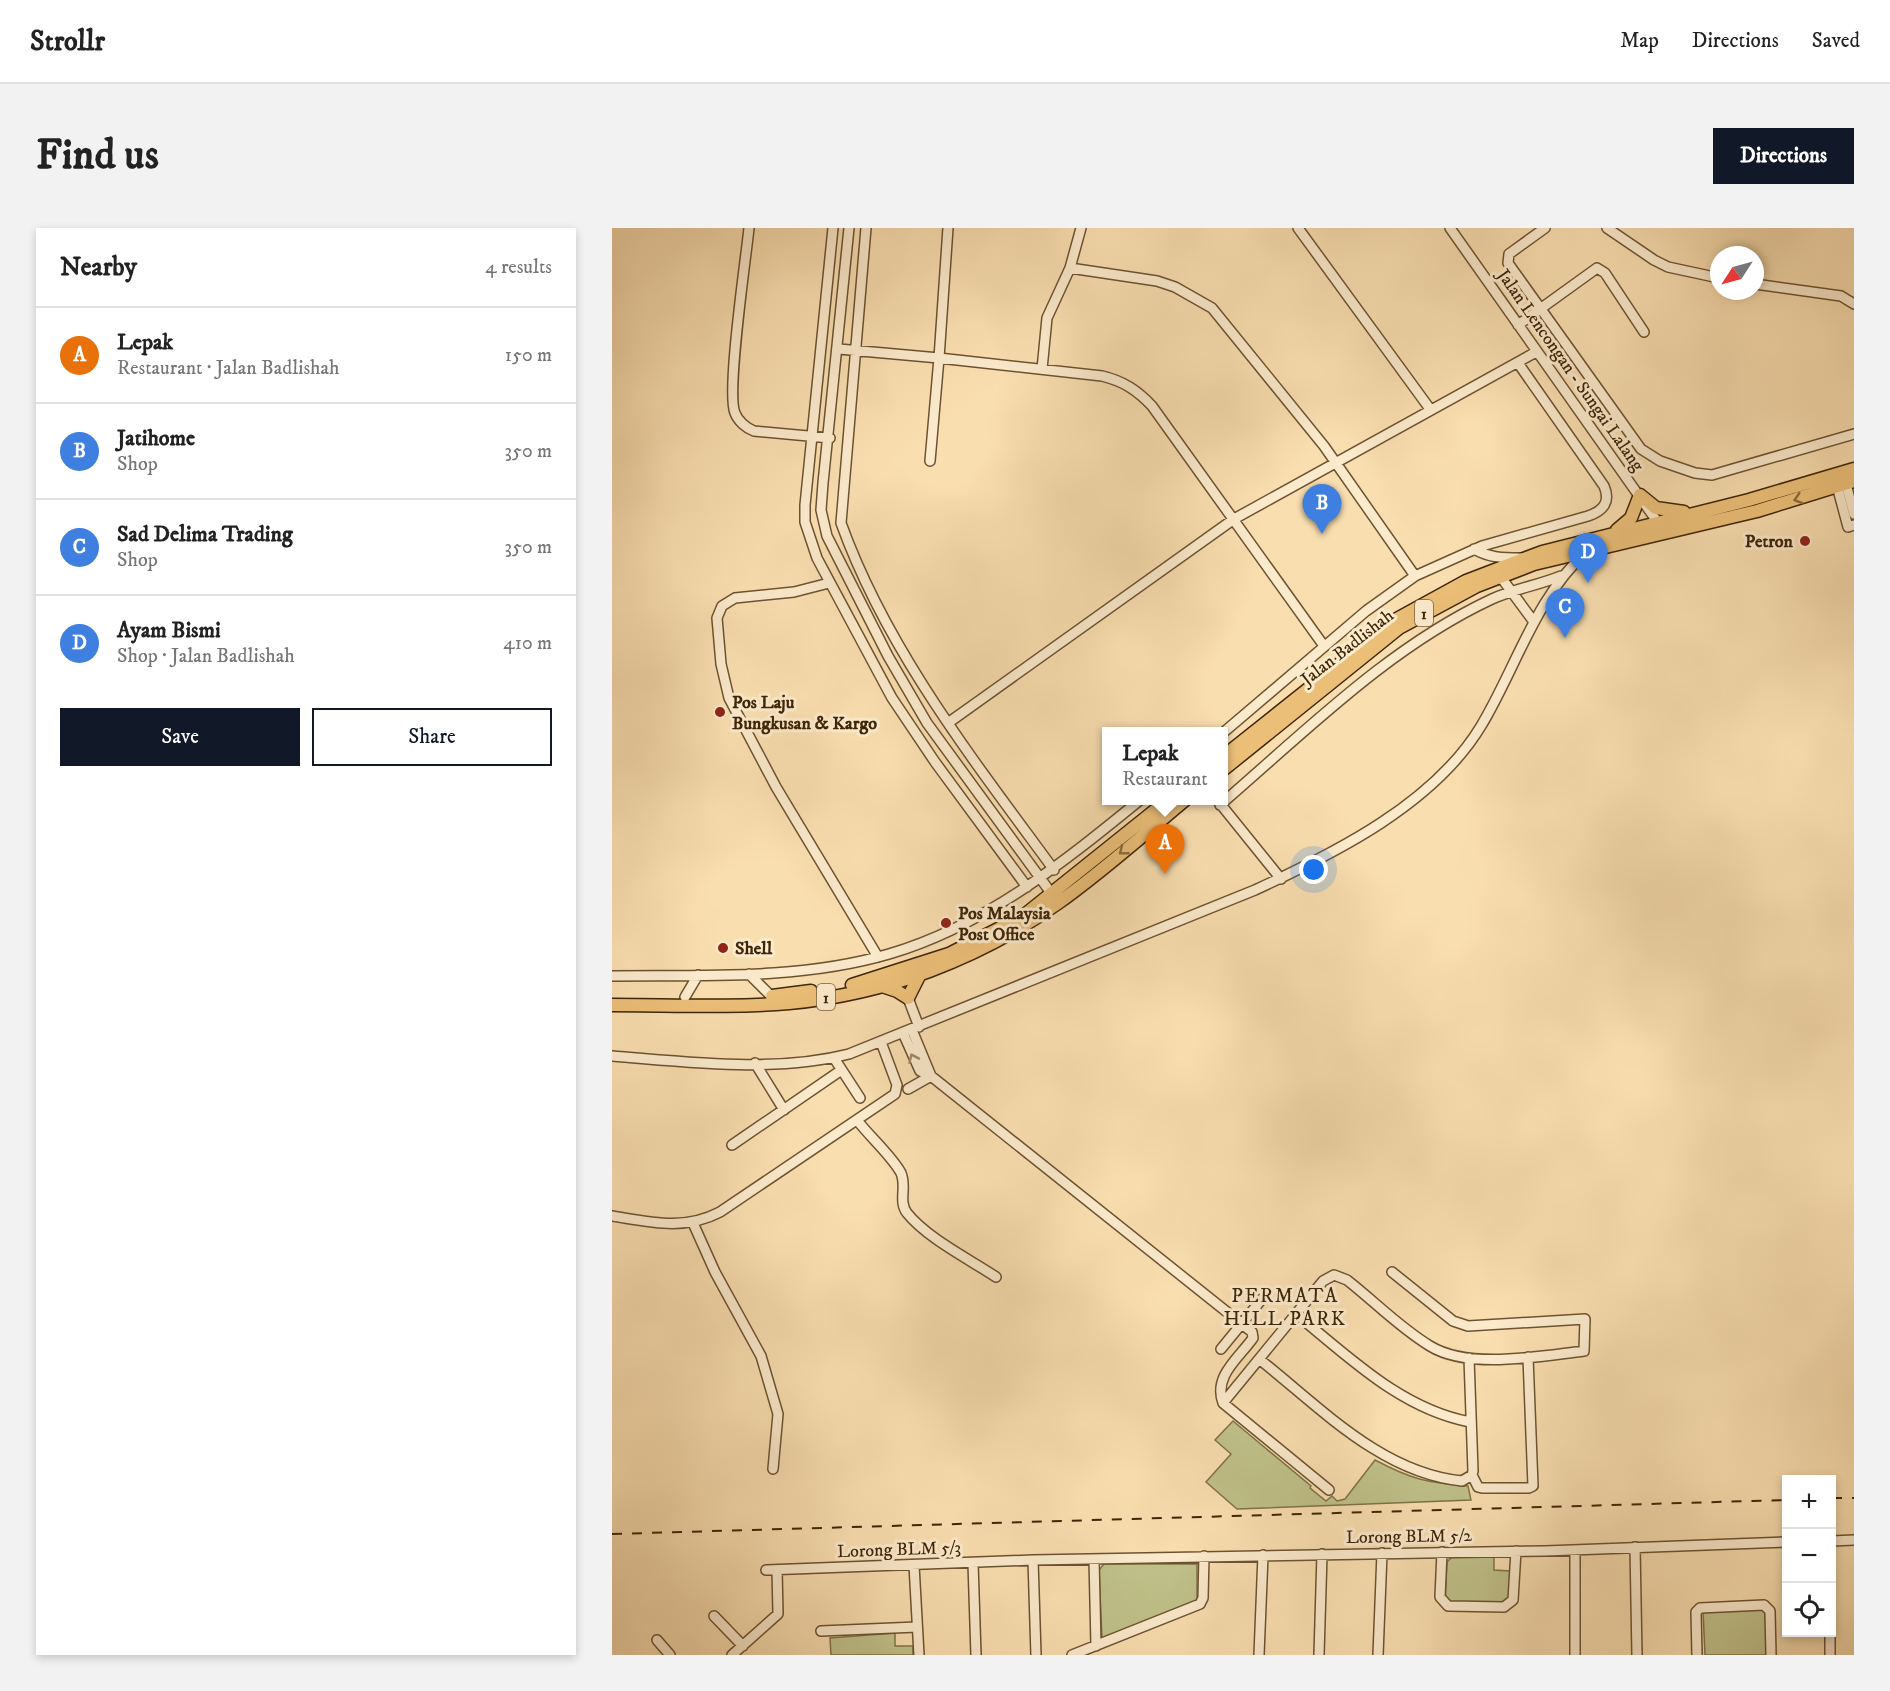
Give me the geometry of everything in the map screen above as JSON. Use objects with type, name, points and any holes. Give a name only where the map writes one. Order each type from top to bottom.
[{"type":"main road","name":"Jalan Badlishah","points":[[1228,766],[1399,628],[1435,607],[1500,576],[1661,527],[1701,512],[1854,470]]},
{"type":"main road","name":"Jalan Badlishah","points":[[1228,753],[1395,620],[1466,580],[1524,558],[1613,533],[1748,513],[1846,484]]},
{"type":"main road","points":[[1613,533],[1631,518],[1640,495],[1656,508],[1701,512]]},
{"type":"main road","name":"1","points":[[612,998],[771,996],[851,985],[949,954],[1055,899],[1163,805]]},
{"type":"main road","name":"1","points":[[612,1005],[790,1003],[881,986],[920,974],[969,955],[1055,899],[1180,805]]},
{"type":"main road","points":[[881,986],[897,990],[908,998],[920,974]]},
{"type":"street","points":[[749,228],[735,368],[734,412],[747,428],[754,431],[830,438]]},
{"type":"street","points":[[833,228],[805,522],[829,583],[903,717],[1027,887]]},
{"type":"street","points":[[849,228],[830,438],[823,483],[822,522],[845,576],[927,723],[1055,899]]},
{"type":"street","points":[[866,228],[841,523],[885,617],[948,723],[1054,870]]},
{"type":"street","points":[[930,461],[948,228]]},
{"type":"street","points":[[1042,369],[1047,318],[1070,268],[1081,228]]},
{"type":"street","points":[[1298,228],[1430,409]]},
{"type":"street","name":"Jalan Lencongan - Sungai Lalang","points":[[1450,228],[1661,527]]},
{"type":"street","points":[[1545,228],[1507,258],[1508,263],[1641,449],[1660,461],[1695,473],[1712,475],[1854,434]]},
{"type":"street","points":[[1607,228],[1668,267],[1710,276]]},
{"type":"street","points":[[1070,268],[1157,281],[1203,301],[1219,316],[1335,462],[1415,576]]},
{"type":"street","points":[[1518,325],[1597,268],[1605,273],[1644,332]]},
{"type":"street","points":[[1764,286],[1841,296],[1854,304]]},
{"type":"street","points":[[839,349],[1042,369],[1115,379],[1135,390],[1152,406],[1324,646]]},
{"type":"street","points":[[948,723],[1234,519],[1536,352]]},
{"type":"street","points":[[1228,729],[1324,646],[1415,576],[1474,549],[1599,512],[1606,504],[1604,486],[1518,363]]},
{"type":"street","points":[[1846,484],[1854,514]]},
{"type":"street","points":[[1846,484],[1851,526]]},
{"type":"street","points":[[1474,549],[1486,555],[1501,558],[1524,558]]},
{"type":"street","points":[[612,1056],[755,1064],[834,1058],[911,1030],[1281,879],[1318,861],[1378,825],[1421,793],[1455,761],[1481,725],[1534,622],[1561,576],[1589,549]]},
{"type":"street","points":[[1500,576],[1534,622]]},
{"type":"street","points":[[1228,796],[1395,657],[1456,618],[1495,597],[1561,576]]},
{"type":"street","points":[[829,583],[794,592],[735,598],[727,602],[717,618],[722,664],[729,698],[736,713],[776,787],[878,957]]},
{"type":"street","points":[[612,976],[749,974],[821,967],[878,957],[952,930],[1041,879],[1135,805]]},
{"type":"street","points":[[1221,805],[1281,879]]},
{"type":"street","points":[[749,974],[771,996]]},
{"type":"street","points":[[685,997],[698,975]]},
{"type":"street","points":[[908,998],[911,1030],[931,1076],[1252,1332],[1253,1338],[1223,1377],[1220,1389],[1223,1403],[1329,1490]]},
{"type":"street","points":[[612,1216],[661,1224],[693,1223],[720,1212],[896,1092],[893,1071],[881,1042]]},
{"type":"street","points":[[834,1058],[840,1071],[860,1098]]},
{"type":"street","points":[[755,1064],[784,1110]]},
{"type":"street","points":[[732,1145],[840,1071]]},
{"type":"street","points":[[909,1089],[931,1076]]},
{"type":"street","points":[[857,1120],[901,1175],[904,1190],[902,1204],[905,1211],[918,1224],[996,1277]]},
{"type":"street","points":[[693,1223],[715,1272],[761,1356],[778,1413],[773,1469]]},
{"type":"street","points":[[1223,1403],[1323,1281],[1334,1275],[1347,1280],[1430,1346],[1448,1354],[1469,1358],[1527,1357],[1584,1351],[1585,1320],[1468,1326],[1453,1321],[1392,1272]]},
{"type":"street","points":[[1221,1349],[1262,1299]]},
{"type":"street","points":[[1296,1314],[1400,1395],[1428,1411],[1470,1422]]},
{"type":"street","points":[[1469,1358],[1472,1475],[1479,1488],[1529,1488],[1533,1486],[1527,1357]]},
{"type":"street","points":[[1259,1359],[1351,1433],[1392,1461],[1423,1473],[1454,1480],[1462,1481],[1472,1475]]},
{"type":"street","points":[[1836,1541],[1854,1540]]},
{"type":"street","name":"Lorong BLM 5/2","points":[[1033,1560],[1575,1550],[1782,1542]]},
{"type":"street","points":[[1635,1547],[1637,1655]]},
{"type":"street","points":[[1575,1550],[1575,1655]]},
{"type":"street","points":[[1442,1552],[1443,1603],[1448,1606],[1504,1607],[1513,1600],[1516,1551]]},
{"type":"street","points":[[1378,1655],[1382,1553]]},
{"type":"street","points":[[1319,1655],[1322,1554]]},
{"type":"street","points":[[1260,1655],[1263,1555]]},
{"type":"street","points":[[1072,1655],[1200,1604],[1203,1598],[1204,1556]]},
{"type":"street","points":[[1094,1559],[1096,1646]]},
{"type":"street","points":[[1033,1560],[1036,1655]]},
{"type":"street","name":"Lorong BLM 5/3","points":[[766,1570],[1033,1560]]},
{"type":"street","points":[[973,1563],[976,1655]]},
{"type":"street","points":[[914,1565],[919,1655]]},
{"type":"street","points":[[732,1655],[778,1614],[777,1570]]},
{"type":"street","points":[[1697,1655],[1696,1612],[1700,1608],[1750,1605],[1764,1605],[1770,1611],[1771,1655]]},
{"type":"street","points":[[714,1616],[742,1646]]},
{"type":"street","points":[[821,1631],[917,1627]]},
{"type":"street","points":[[1830,1637],[1830,1655]]},
{"type":"street","points":[[657,1640],[670,1655]]},
{"type":"green space","points":[[1233,1421],[1326,1501],[1332,1496],[1337,1501],[1345,1499],[1375,1460],[1420,1479],[1468,1486],[1471,1500],[1237,1509],[1206,1482],[1231,1454],[1215,1440]]},
{"type":"green space","points":[[1452,1557],[1494,1557],[1494,1570],[1510,1571],[1509,1598],[1503,1603],[1445,1602],[1447,1562]]},
{"type":"green space","points":[[1104,1564],[1197,1564],[1197,1602],[1102,1639],[1099,1570]]},
{"type":"green space","points":[[1765,1608],[1767,1655],[1705,1655],[1703,1610]]},
{"type":"green space","points":[[895,1633],[895,1646],[913,1646],[913,1655],[831,1655],[830,1638]]},
{"type":"railway","points":[[1836,1498],[1854,1498]]},
{"type":"railway","points":[[612,1534],[1782,1500]]},
{"type":"place","name":"Jatihome","points":[[1322,534]]},
{"type":"place","name":"Petron","points":[[1805,541]]},
{"type":"place","name":"Ayam Bismi","points":[[1588,583]]},
{"type":"place","name":"Sad Delima Trading","points":[[1565,638]]},
{"type":"place","name":"Pos Laju Bungkusan & Kargo","points":[[720,712]]},
{"type":"place","name":"Lepak","points":[[1165,874]]},
{"type":"place","name":"Pos Malaysia Post Office","points":[[946,923]]},
{"type":"place","name":"Shell","points":[[723,948]]},
{"type":"district","name":"PERMATA HILL PARK","points":[[1285,1306]]}]
